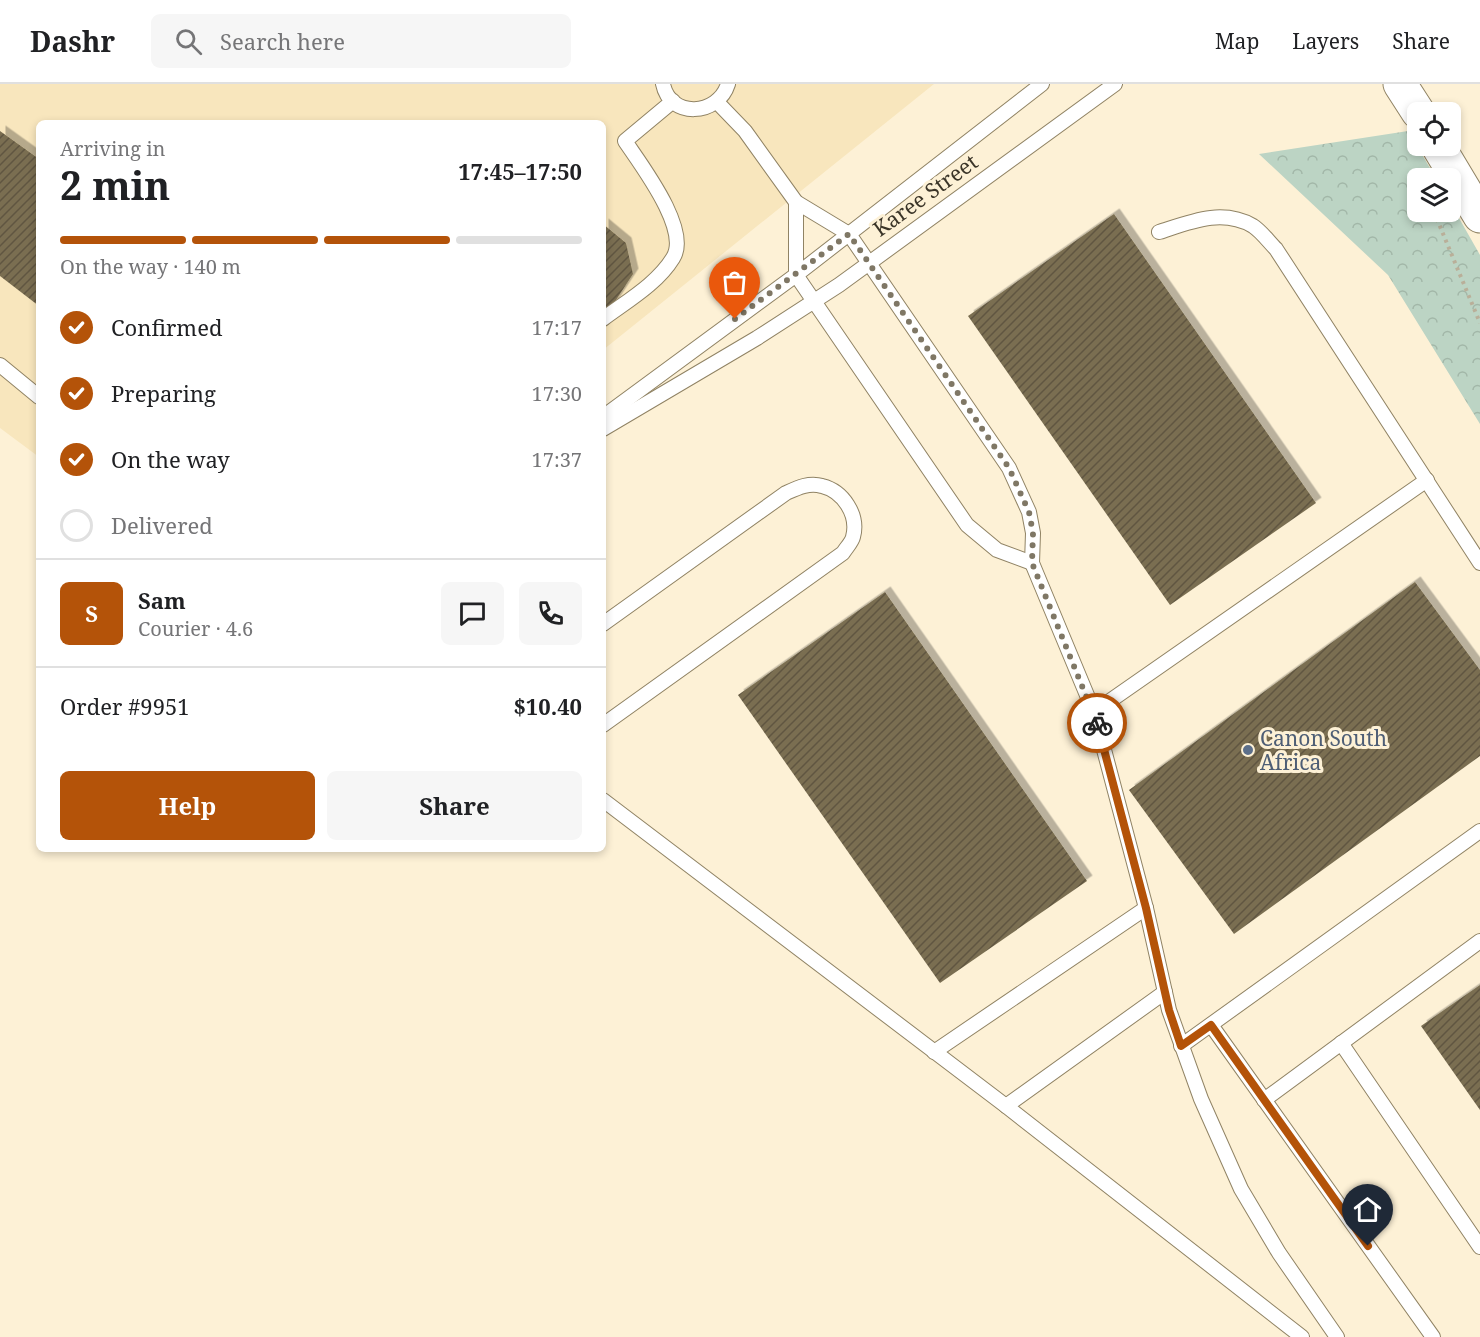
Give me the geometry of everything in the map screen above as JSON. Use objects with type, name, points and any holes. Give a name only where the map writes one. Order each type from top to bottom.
[{"type":"street","points":[[1400,84],[1412,102]]},
{"type":"street","points":[[1444,156],[1480,216]]},
{"type":"lane","points":[[663,84],[673,101],[692,110],[717,102],[728,84]]},
{"type":"lane","name":"Karee Street","points":[[606,415],[796,275],[1041,84]]},
{"type":"lane","name":"Karee Street","points":[[606,427],[758,338],[813,301],[1115,84]]},
{"type":"lane","points":[[606,317],[662,273],[675,256],[676,236],[671,217],[626,141],[673,101]]},
{"type":"lane","points":[[717,102],[745,131],[796,202],[849,234],[1013,475],[1029,512],[1033,533],[1032,563],[1094,712],[1146,908],[1165,992],[1181,1046],[1201,1099],[1241,1189],[1279,1253],[1337,1337]]},
{"type":"lane","points":[[796,202],[796,275],[967,525],[997,550],[1032,563]]},
{"type":"lane","points":[[1159,232],[1198,219],[1222,216],[1254,226],[1276,249],[1295,277],[1480,563]]},
{"type":"lane","points":[[0,365],[36,395]]},
{"type":"lane","points":[[1094,712],[1427,480]]},
{"type":"lane","points":[[606,622],[786,493],[805,485],[823,486],[843,499],[853,514],[853,537],[843,553],[606,723]]},
{"type":"lane","points":[[606,802],[1006,1106],[1302,1337]]},
{"type":"lane","points":[[1181,1046],[1480,831]]},
{"type":"lane","points":[[934,1052],[1146,908]]},
{"type":"lane","points":[[1264,1100],[1480,940]]},
{"type":"lane","points":[[1006,1106],[1165,992]]},
{"type":"lane","points":[[1211,1025],[1433,1337]]},
{"type":"lane","points":[[1341,1043],[1480,1247]]},
{"type":"path","points":[[1438,222],[1480,323]]},
{"type":"shaded area","points":[[0,84],[934,84],[606,348],[606,120],[36,120],[36,455],[0,428]]},
{"type":"green space","points":[[1407,131],[1407,156],[1423,156],[1430,168],[1407,168],[1407,222],[1461,222],[1480,255],[1480,424],[1388,275],[1259,154]]},
{"type":"building","points":[[0,131],[36,157],[36,304],[0,276]]},
{"type":"building","points":[[1114,214],[1316,503],[1170,605],[968,316]]},
{"type":"building","points":[[606,226],[626,243],[633,274],[612,306],[606,310]]},
{"type":"building","points":[[1415,582],[1480,670],[1480,756],[1234,934],[1129,790]]},
{"type":"building","points":[[885,592],[1087,881],[940,983],[738,695]]},
{"type":"building","points":[[1480,985],[1480,1110],[1421,1026]]},
{"type":"way so far","points":[[735,319],[849,234],[1009,468],[1021,491],[1029,512],[1033,533],[1032,563],[1097,723]]},
{"type":"place","name":"Canon South Africa","points":[[1248,750]]},
{"type":"route","points":[[1097,723],[1146,908],[1169,1010],[1181,1046],[1211,1025],[1368,1246]]}]
